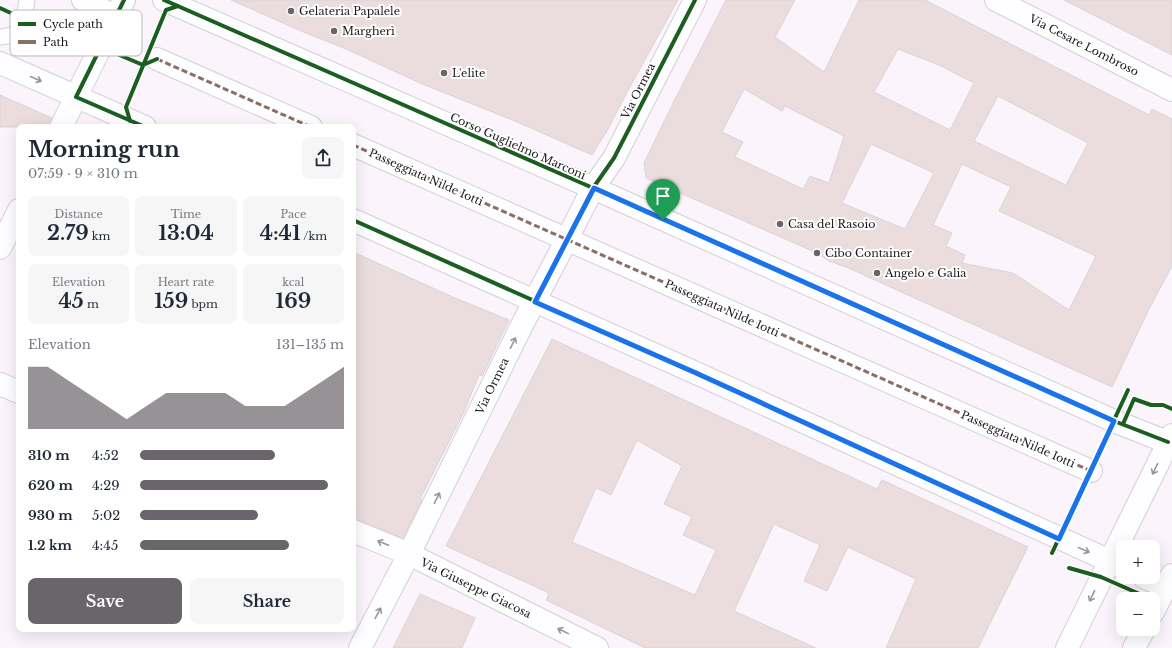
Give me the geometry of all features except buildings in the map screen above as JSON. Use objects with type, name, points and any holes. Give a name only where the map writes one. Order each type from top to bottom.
[{"type":"street","points":[[83,0],[120,8]]},
{"type":"street","name":"Corso Guglielmo Marconi","points":[[164,0],[594,188],[1114,421],[1171,440]]},
{"type":"street","name":"Via Ormea","points":[[360,648],[409,554],[566,239],[594,188],[614,158],[695,0]]},
{"type":"street","name":"Via Cesare Lombroso","points":[[996,0],[1172,90]]},
{"type":"street","points":[[62,124],[96,56]]},
{"type":"street","points":[[157,59],[304,124]]},
{"type":"street","points":[[0,63],[138,124]]},
{"type":"street","name":"Passeggiata Nilde Iotti","points":[[356,146],[1091,471]]},
{"type":"street","points":[[0,248],[16,216]]},
{"type":"street","points":[[356,221],[1116,564],[1067,648]]},
{"type":"street","points":[[0,384],[16,391]]},
{"type":"street","points":[[1127,540],[1171,440]]},
{"type":"street","name":"Via Giuseppe Giacosa","points":[[356,532],[409,554],[598,648]]},
{"type":"street","points":[[1160,598],[1169,581]]},
{"type":"street","points":[[1134,648],[1140,636]]},
{"type":"lane","points":[[25,10],[27,0]]},
{"type":"lane","points":[[0,37],[10,36]]},
{"type":"marked path","points":[[157,59],[304,124]]},
{"type":"marked path","points":[[356,146],[1091,471]]},
{"type":"marked path","points":[[535,301],[593,188]]},
{"type":"cycle path","points":[[119,10],[124,0]]},
{"type":"cycle path","points":[[164,0],[593,188],[1114,421],[1168,442]]},
{"type":"cycle path","points":[[593,188],[614,158],[695,0]]},
{"type":"cycle path","points":[[130,121],[126,107],[166,10],[178,6]]},
{"type":"cycle path","points":[[0,8],[10,13]]},
{"type":"cycle path","points":[[96,56],[76,97],[138,124]]},
{"type":"cycle path","points":[[122,56],[143,65],[157,59]]},
{"type":"cycle path","points":[[356,221],[696,373],[1059,539]]},
{"type":"cycle path","points":[[1052,553],[1128,390]]},
{"type":"cycle path","points":[[1123,424],[1134,399],[1151,405],[1163,405],[1172,409]]},
{"type":"cycle path","points":[[1069,568],[1101,577],[1135,592]]},
{"type":"place","name":"Gelateria Papalele","points":[[291,11]]},
{"type":"place","name":"Margherì","points":[[334,31]]},
{"type":"place","name":"L'elite","points":[[444,73]]},
{"type":"place","name":"Casa del Rasoio","points":[[780,224]]},
{"type":"place","name":"Cibo Container","points":[[817,253]]},
{"type":"place","name":"Angelo e Galia","points":[[877,273]]},
{"type":"route","points":[[594,188],[663,220],[1114,421],[1059,539],[696,373],[535,302],[566,239],[594,188]]}]
